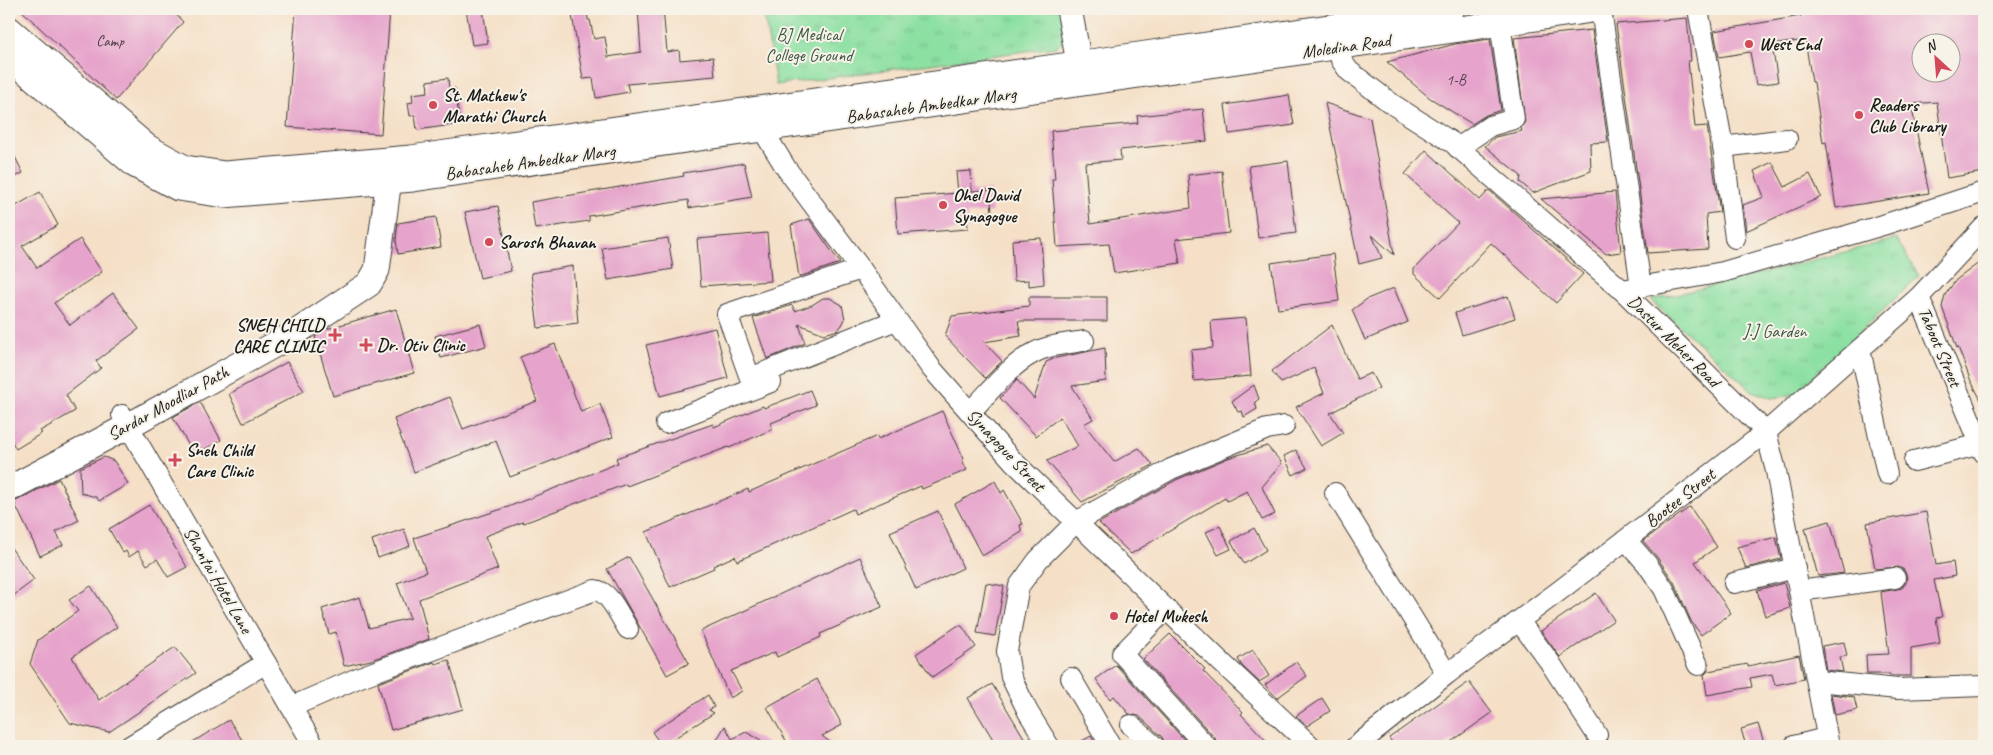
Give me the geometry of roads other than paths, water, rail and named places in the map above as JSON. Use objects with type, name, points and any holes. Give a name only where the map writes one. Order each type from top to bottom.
[{"type":"main road","points":[[1070,9],[1087,73]]},
{"type":"main road","points":[[1081,9],[1087,73]]},
{"type":"main road","name":"Moledina Road","points":[[1087,73],[1388,22],[1452,9]]},
{"type":"main road","name":"Moledina Road","points":[[1087,73],[1338,47],[1388,22],[1500,23],[1600,9]]},
{"type":"main road","name":"Babasaheb Ambedkar Marg","points":[[9,29],[147,147],[185,168],[225,174],[383,170]]},
{"type":"main road","name":"Babasaheb Ambedkar Marg","points":[[9,57],[135,165],[178,188],[224,195],[383,170],[410,158],[760,119],[1087,73]]},
{"type":"main road","name":"Sardar Moodliar Path","points":[[9,489],[344,288],[356,277],[366,257],[383,170]]},
{"type":"main road","name":"Sardar Moodliar Path","points":[[9,473],[125,420]]},
{"type":"street","points":[[1600,9],[1632,288],[1722,272],[1883,225],[1984,192]]},
{"type":"street","points":[[1698,9],[1722,147],[1735,238]]},
{"type":"street","points":[[1458,148],[1490,126],[1514,119],[1500,23]]},
{"type":"street","name":"Dastur Meher Road","points":[[1338,47],[1341,60],[1349,71],[1392,104],[1458,148],[1632,288],[1766,432]]},
{"type":"street","name":"Synagogue Street","points":[[760,119],[786,168],[931,368],[1013,461],[1311,746]]},
{"type":"street","points":[[1722,147],[1787,139]]},
{"type":"street","name":"Bootee Street","points":[[1356,746],[1766,432],[1919,297],[1984,227]]},
{"type":"street","points":[[861,269],[727,314],[750,378],[900,325]]},
{"type":"street","name":"Taboot Street","points":[[1919,297],[1982,448]]},
{"type":"street","points":[[666,422],[900,325]]},
{"type":"street","points":[[970,412],[1021,361],[1033,353],[1055,346],[1084,341]]},
{"type":"street","points":[[1860,349],[1887,474]]},
{"type":"street","name":"Shantai Hotel Lane","points":[[125,420],[314,746]]},
{"type":"street","points":[[1049,746],[1028,712],[1011,677],[1007,651],[1019,586],[1038,560],[1076,522],[1171,468],[1267,429],[1284,426]]},
{"type":"street","points":[[1766,432],[1795,568],[1827,742],[1794,746]]},
{"type":"street","points":[[1914,461],[1982,448]]},
{"type":"street","points":[[1336,493],[1448,674]]},
{"type":"street","points":[[1626,540],[1647,564],[1664,589],[1698,665]]},
{"type":"street","points":[[1734,583],[1795,568]]},
{"type":"street","points":[[1799,591],[1895,578]]},
{"type":"street","points":[[291,707],[360,677],[594,590],[601,590],[607,596],[628,629]]},
{"type":"street","points":[[1166,609],[1122,654],[1206,746]]},
{"type":"street","points":[[1519,621],[1549,661],[1596,735]]},
{"type":"street","points":[[130,746],[266,663]]},
{"type":"street","points":[[1071,678],[1111,746]]},
{"type":"street","points":[[1817,681],[1898,689],[1984,686]]},
{"type":"street","points":[[1131,725],[1154,746]]},
{"type":"place","name":"West End","points":[[1749,44]]},
{"type":"place","name":"St. Mathew's Marathi Church","points":[[433,105]]},
{"type":"place","name":"Readers Club Library","points":[[1859,115]]},
{"type":"place","name":"Ohel David Synagogue","points":[[943,205]]},
{"type":"place","name":"Sarosh Bhavan","points":[[489,242]]},
{"type":"place","name":"SNEH CHILD CARE CLINIC","points":[[335,335]]},
{"type":"place","name":"Dr. Otiv Clinic","points":[[366,345]]},
{"type":"place","name":"Sneh Child Care Clinic","points":[[175,460]]},
{"type":"place","name":"Hotel Mukesh","points":[[1114,616]]},
{"type":"park label","name":"BJ Medical College Ground","points":[[809,44]]},
{"type":"park label","name":"J.J Garden","points":[[1775,331]]}]
